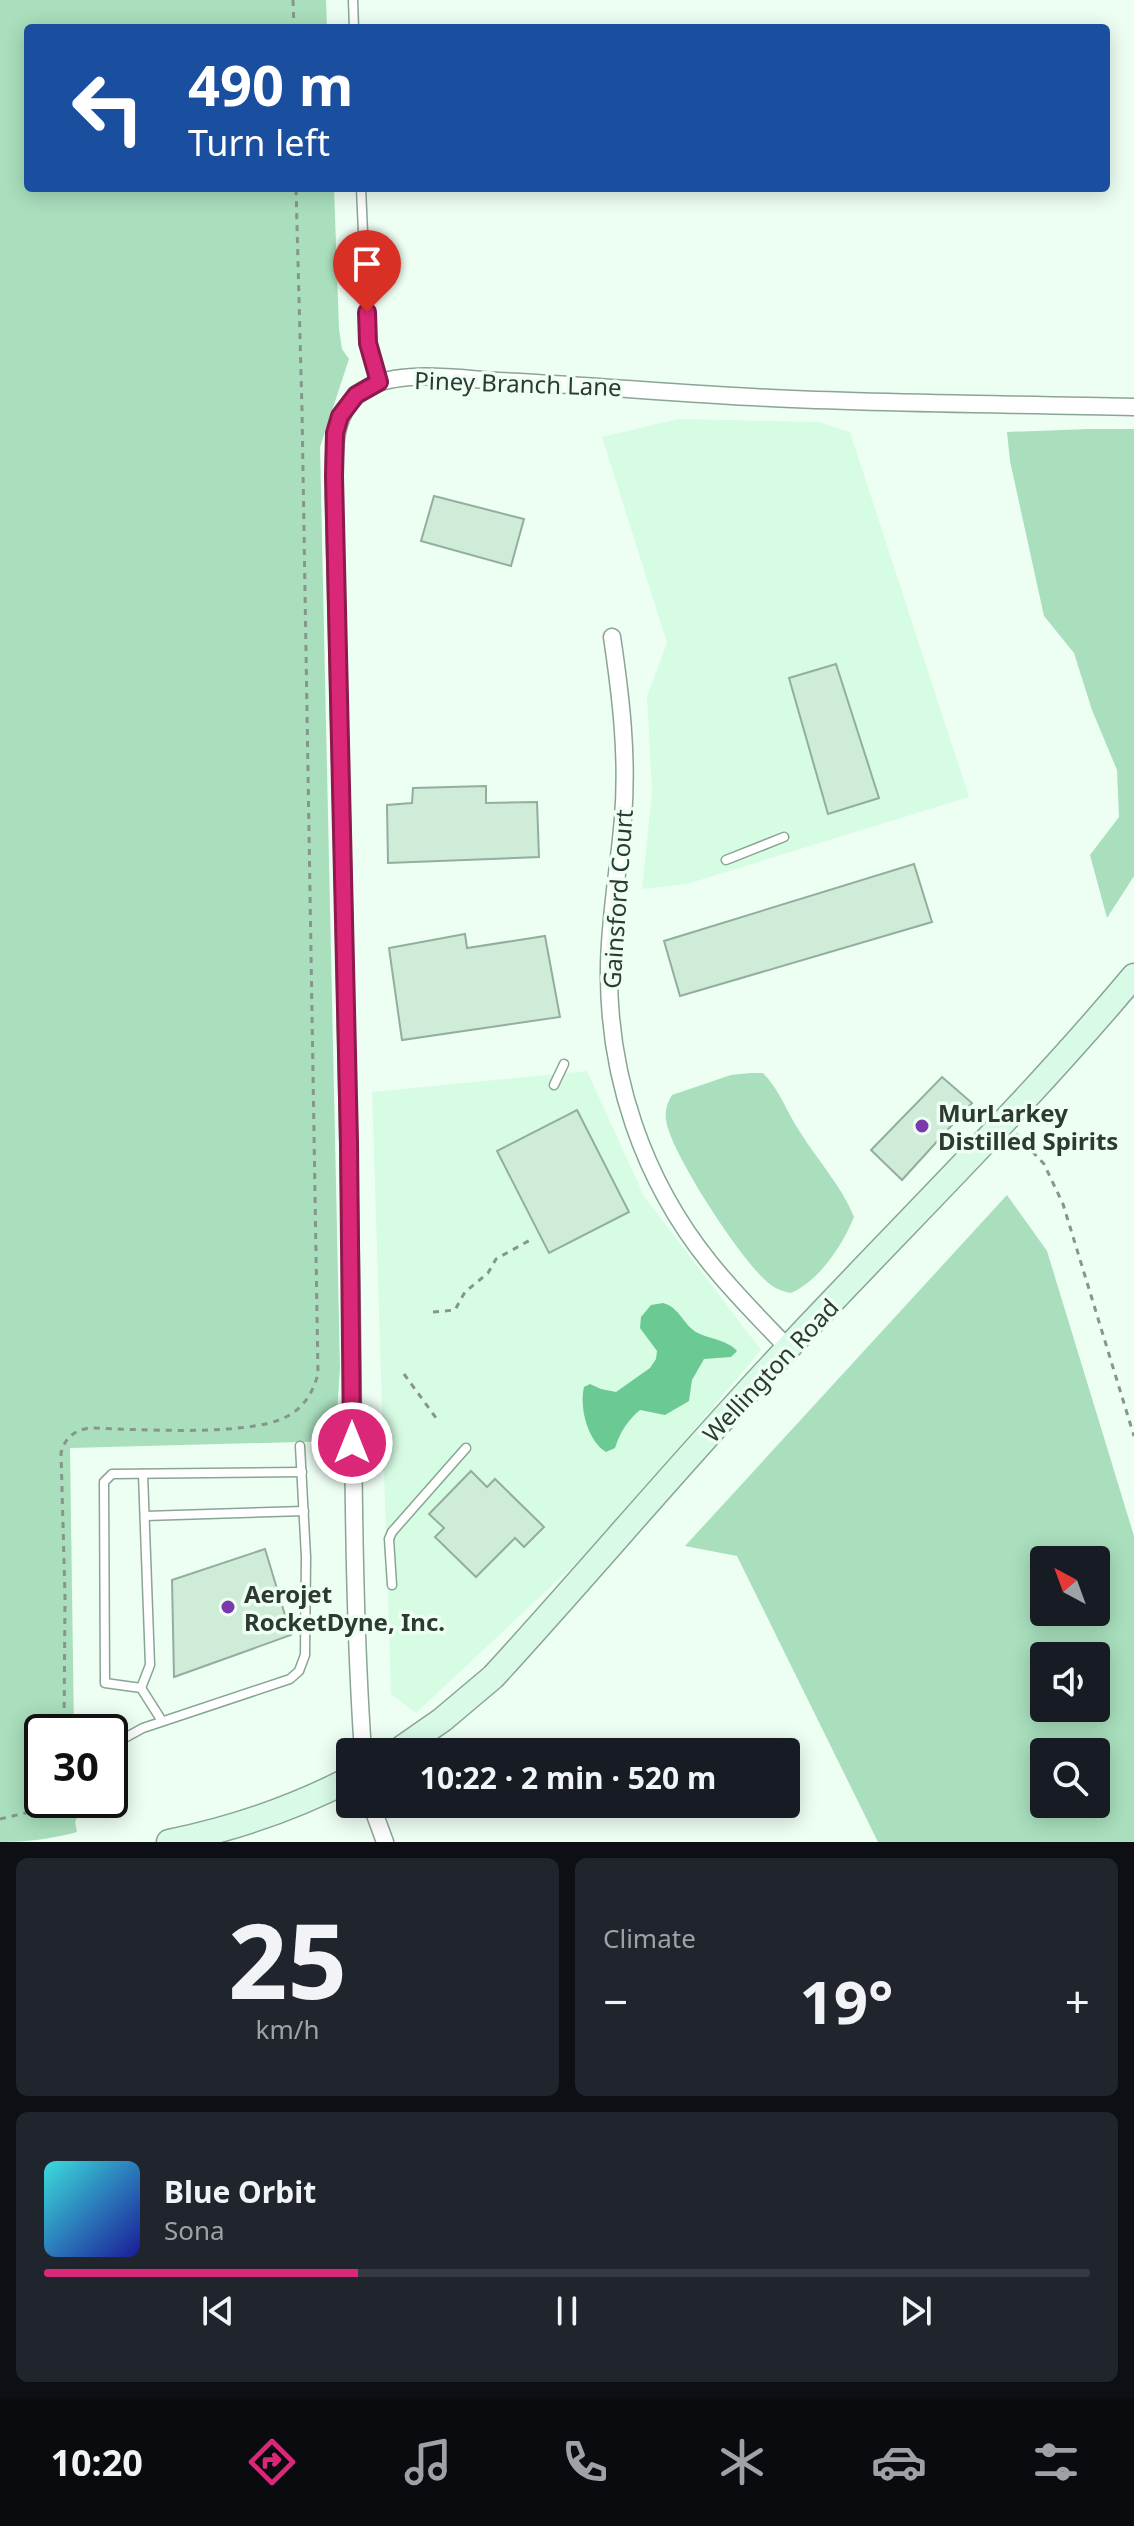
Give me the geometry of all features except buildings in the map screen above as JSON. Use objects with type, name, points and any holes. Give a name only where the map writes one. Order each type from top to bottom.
[{"type":"main road","name":"Wellington Road","points":[[416,1738],[493,1677],[788,1348],[1006,1123],[1134,976]]},
{"type":"main road","points":[[169,1842],[266,1817],[336,1786]]},
{"type":"street","name":"Piney Branch Lane","points":[[362,1738],[357,1668],[352,1468],[346,971],[334,497],[335,433],[340,416],[356,395],[379,382],[429,378],[614,386],[770,398],[1134,407]]},
{"type":"street","name":"Gainsford Court","points":[[612,637],[623,722],[625,777],[611,917],[609,981],[613,1040],[621,1083],[638,1138],[677,1215],[717,1271],[788,1348]]},
{"type":"street","points":[[376,1818],[385,1842]]},
{"type":"lane","points":[[353,0],[354,24]]},
{"type":"lane","points":[[361,192],[368,343],[379,382]]},
{"type":"lane","points":[[726,860],[784,837]]},
{"type":"lane","points":[[554,1085],[564,1064]]},
{"type":"lane","points":[[128,1736],[162,1721],[290,1679],[299,1671],[305,1655],[306,1557],[300,1446]]},
{"type":"lane","points":[[392,1585],[389,1539],[392,1532],[466,1448]]},
{"type":"lane","points":[[162,1721],[141,1688],[105,1683],[104,1482],[112,1474],[302,1472]]},
{"type":"lane","points":[[141,1688],[150,1665],[143,1474]]},
{"type":"lane","points":[[145,1516],[304,1511]]},
{"type":"path","points":[[293,0],[294,24]]},
{"type":"path","points":[[64,1714],[61,1453],[64,1443],[70,1435],[89,1428],[198,1429],[272,1422],[285,1417],[307,1400],[318,1374],[296,192]]},
{"type":"path","points":[[1006,1123],[1044,1164],[1055,1183],[1134,1436]]},
{"type":"path","points":[[433,1312],[455,1310],[465,1292],[488,1273],[496,1259],[532,1239]]},
{"type":"path","points":[[404,1374],[439,1422]]},
{"type":"path","points":[[0,1819],[24,1813]]},
{"type":"shaded area","points":[[0,0],[326,0],[327,24],[24,24],[24,192],[334,192],[339,329],[342,349],[349,359],[320,447],[340,1368],[335,1441],[70,1448],[74,1714],[24,1714],[24,1818],[77,1818],[77,1832],[0,1842]]},
{"type":"shaded area","points":[[678,419],[819,422],[850,432],[969,797],[687,884],[642,889],[652,792],[647,696],[667,643],[602,437]]},
{"type":"shaded area","points":[[1134,429],[1134,876],[1107,918],[1090,855],[1119,817],[1117,770],[1092,710],[1074,653],[1044,616],[1010,461],[1007,432]]},
{"type":"shaded area","points":[[587,1071],[644,1196],[761,1350],[604,1537],[416,1713],[391,1694],[372,1092]]},
{"type":"shaded area","points":[[763,1073],[774,1087],[800,1132],[843,1194],[854,1217],[821,1271],[791,1293],[767,1282],[739,1249],[682,1160],[666,1121],[666,1110],[672,1095],[731,1075]]},
{"type":"shaded area","points":[[1007,1195],[1047,1251],[1134,1536],[1134,1842],[878,1842],[737,1556],[685,1546]]},
{"type":"shaded area","points":[[663,1303],[673,1308],[696,1332],[729,1344],[737,1351],[731,1357],[704,1359],[692,1380],[689,1401],[665,1415],[640,1410],[625,1427],[615,1448],[606,1452],[594,1440],[586,1423],[584,1387],[590,1384],[616,1392],[650,1368],[657,1351],[640,1328],[641,1317],[651,1305]]},
{"type":"place","name":"MurLarkey Distilled Spirits","points":[[922,1126]]},
{"type":"place","name":"Aerojet RocketDyne, Inc.","points":[[228,1607]]},
{"type":"route","points":[[352,1443],[343,831],[334,497],[335,433],[340,416],[356,395],[379,382],[368,343],[367,312]]}]
